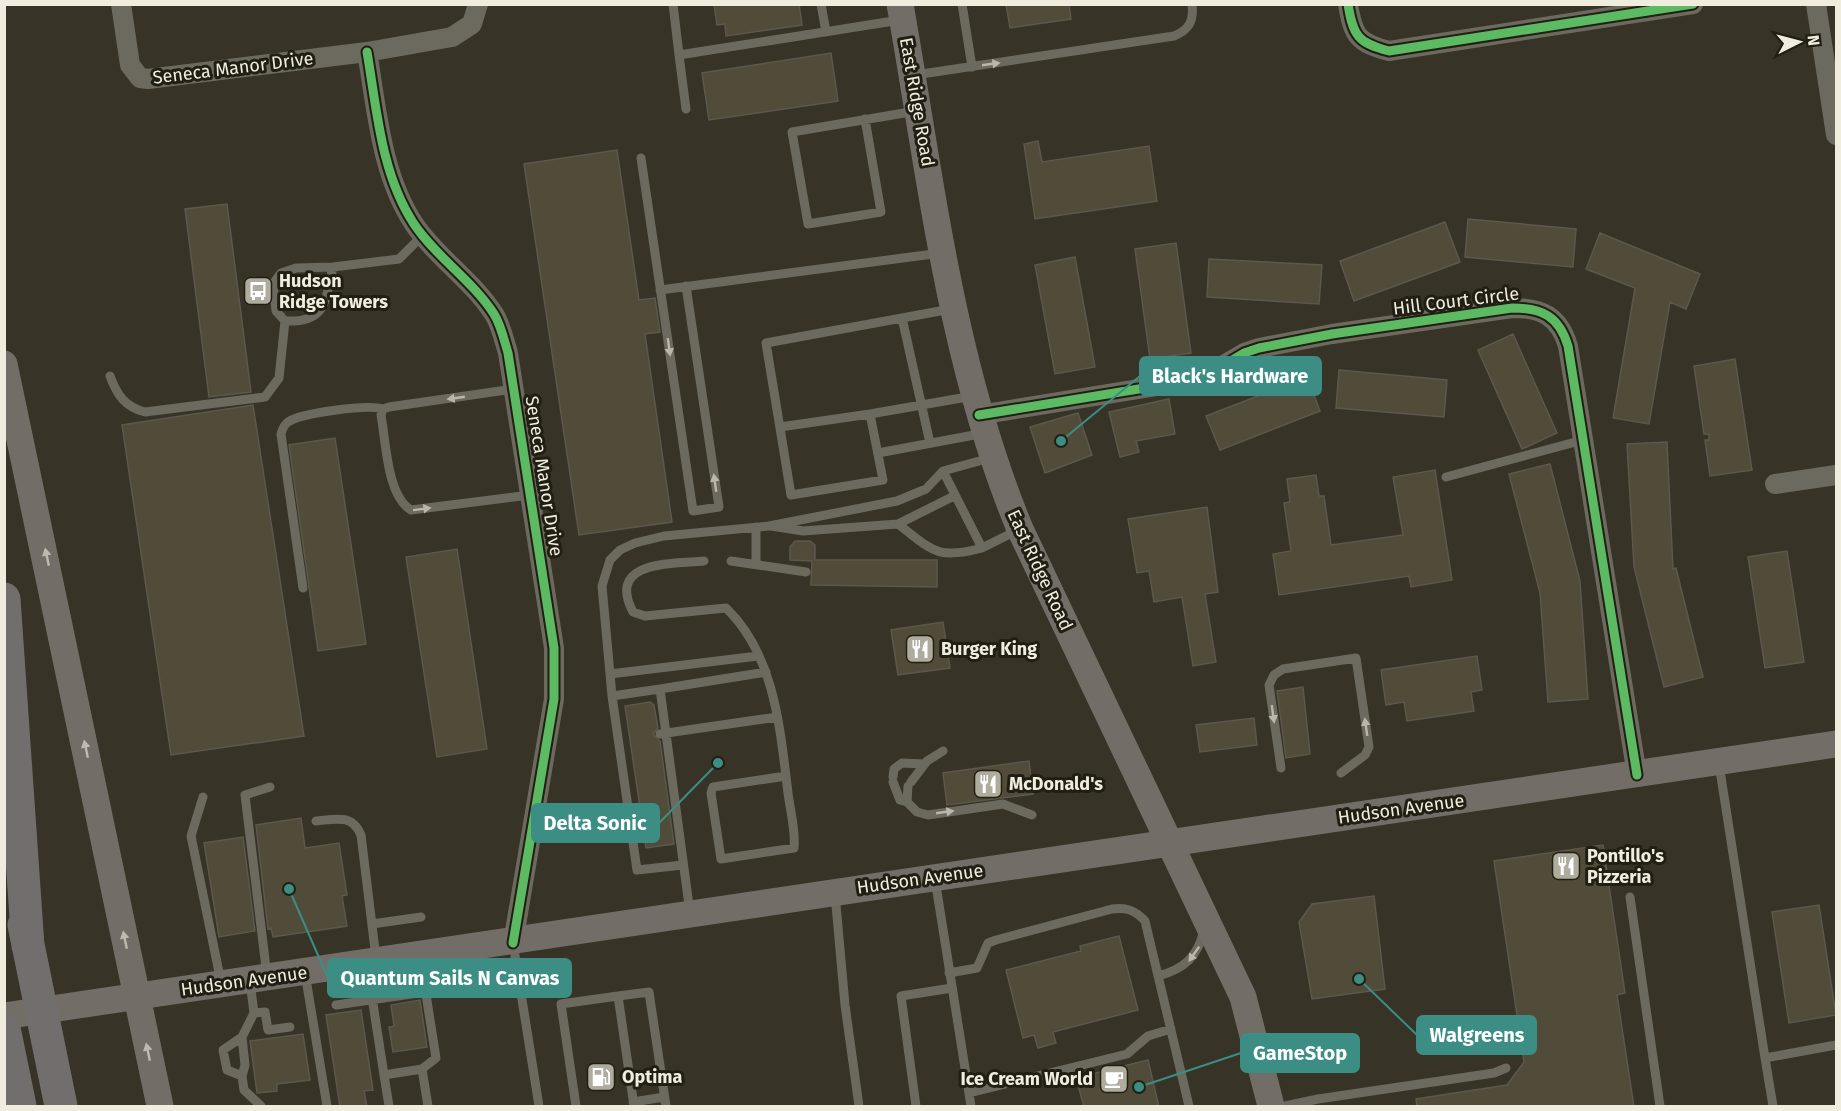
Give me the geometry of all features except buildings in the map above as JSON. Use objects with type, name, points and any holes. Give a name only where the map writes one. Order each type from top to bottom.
[{"type":"highway","points":[[4,599],[28,946]]},
{"type":"highway","points":[[4,830],[58,1093]]},
{"type":"highway","points":[[4,1028],[18,1096]]},
{"type":"main road","name":"East Ridge Road","points":[[901,12],[953,309],[983,425],[1020,529],[1245,1003],[1271,1107]]},
{"type":"main road","points":[[4,364],[160,1107]]},
{"type":"main road","name":"Hudson Avenue","points":[[4,1016],[513,943],[897,882],[1836,744]]},
{"type":"street","name":"Seneca Manor Drive","points":[[121,4],[130,65],[140,78],[148,79],[367,52],[460,34],[472,24],[478,4]]},
{"type":"street","points":[[1348,4],[1352,28],[1366,45],[1389,51],[1693,4]]},
{"type":"street","points":[[1816,4],[1836,135]]},
{"type":"street","name":"Seneca Manor Drive","points":[[367,52],[390,175],[400,201],[423,235],[478,293],[494,314],[508,353],[514,389],[556,675],[513,943]]},
{"type":"street","name":"Hill Court Circle","points":[[983,425],[1200,379],[1244,353],[1259,348],[1332,334],[1512,308],[1533,308],[1554,320],[1566,338],[1637,775]]},
{"type":"street","points":[[1775,484],[1836,475]]},
{"type":"lane","points":[[673,4],[686,109]]},
{"type":"lane","points":[[821,4],[826,32]]},
{"type":"lane","points":[[962,4],[972,67]]},
{"type":"lane","points":[[912,75],[1174,36],[1186,31],[1191,24],[1192,4]]},
{"type":"lane","points":[[679,55],[826,32],[901,12]]},
{"type":"lane","points":[[865,119],[881,212],[808,224],[792,132],[865,119],[918,110]]},
{"type":"lane","points":[[641,159],[693,511],[719,507],[686,286]]},
{"type":"lane","points":[[333,267],[324,306],[315,317],[302,322],[285,321],[276,311],[273,284],[281,273],[296,268],[333,267],[399,259],[423,235]]},
{"type":"lane","points":[[660,290],[944,253]]},
{"type":"lane","points":[[870,414],[883,480],[790,495],[766,343],[953,309]]},
{"type":"lane","points":[[902,318],[930,443]]},
{"type":"lane","points":[[110,376],[115,391],[125,403],[133,409],[145,412],[265,397],[279,378],[285,321]]},
{"type":"lane","points":[[303,588],[281,434],[289,421],[358,407],[373,406],[383,409],[514,389]]},
{"type":"lane","points":[[780,426],[921,406],[983,425]]},
{"type":"lane","points":[[383,409],[381,415],[395,493],[402,504],[411,510],[530,495]]},
{"type":"lane","points":[[878,453],[930,443],[983,425]]},
{"type":"lane","points":[[683,865],[637,870],[612,696],[602,586],[604,572],[620,550],[635,543],[664,536],[769,526],[897,501],[926,489],[983,425]]},
{"type":"lane","points":[[1446,477],[1583,440]]},
{"type":"lane","points":[[943,471],[982,548]]},
{"type":"lane","points":[[769,526],[803,531],[898,524],[954,496]]},
{"type":"lane","points":[[898,524],[922,543],[946,555],[982,548],[1020,529]]},
{"type":"lane","points":[[756,527],[756,564]]},
{"type":"lane","points":[[704,561],[643,568],[632,574],[627,588],[628,602],[633,612],[645,616],[726,608],[744,625],[772,686],[786,776],[794,848],[721,859],[711,794],[713,787],[786,776]]},
{"type":"lane","points":[[731,561],[806,572]]},
{"type":"lane","points":[[610,674],[758,656]]},
{"type":"lane","points":[[1281,768],[1269,685],[1274,675],[1283,669],[1356,658],[1369,747],[1365,756],[1341,773]]},
{"type":"lane","points":[[612,696],[766,672]]},
{"type":"lane","points":[[660,689],[664,752],[690,915]]},
{"type":"lane","points":[[662,733],[777,717]]},
{"type":"lane","points":[[618,738],[629,737]]},
{"type":"lane","points":[[907,802],[909,784],[924,764],[943,751]]},
{"type":"lane","points":[[621,757],[632,756]]},
{"type":"lane","points":[[1718,762],[1773,1107]]},
{"type":"lane","points":[[924,764],[902,763],[894,769],[893,779],[900,800],[907,802],[917,812],[928,815],[1003,804],[1032,815]]},
{"type":"lane","points":[[624,780],[636,779]]},
{"type":"lane","points":[[261,1107],[244,1090],[242,1076],[245,1065],[242,1037],[254,1013],[258,979],[245,795],[270,787]]},
{"type":"lane","points":[[203,797],[191,836],[221,985]]},
{"type":"lane","points":[[628,806],[640,805]]},
{"type":"lane","points":[[316,821],[346,818],[356,823],[361,835],[372,924],[373,1000],[389,1107]]},
{"type":"lane","points":[[631,830],[643,828]]},
{"type":"lane","points":[[935,877],[971,1107]]},
{"type":"lane","points":[[835,892],[845,1005],[859,1107]]},
{"type":"lane","points":[[1630,897],[1660,1107]]},
{"type":"lane","points":[[949,973],[977,968],[988,943],[996,940],[1105,911],[1126,908],[1138,913],[1145,921],[1189,1107]]},
{"type":"lane","points":[[1158,976],[1182,968],[1192,958],[1200,944],[1204,929],[1202,912]]},
{"type":"lane","points":[[372,924],[421,917]]},
{"type":"lane","points":[[513,943],[539,1107]]},
{"type":"lane","points":[[384,1075],[422,1069],[436,1058],[420,956]]},
{"type":"lane","points":[[305,973],[327,1107]]},
{"type":"lane","points":[[916,1107],[901,996],[952,988]]},
{"type":"lane","points":[[336,1005],[425,992]]},
{"type":"lane","points":[[576,1107],[561,1004],[618,996],[649,992],[665,1102],[633,1104],[618,996]]},
{"type":"lane","points":[[254,1013],[265,1012],[268,1030],[290,1027]]},
{"type":"lane","points":[[969,1093],[1127,1054],[1148,1036],[1171,1029]]},
{"type":"lane","points":[[242,1037],[229,1043],[223,1050],[222,1058],[227,1070],[242,1076]]},
{"type":"lane","points":[[1766,1058],[1836,1045]]},
{"type":"lane","points":[[1286,1107],[1318,1099],[1494,1073],[1506,1068]]},
{"type":"lane","points":[[422,1069],[428,1107]]},
{"type":"cycle path","points":[[1348,4],[1352,24],[1359,36],[1370,45],[1389,51],[1693,4]]},
{"type":"cycle path","points":[[367,52],[387,163],[403,205],[423,236],[475,290],[494,314],[508,353],[554,648],[554,699],[513,943]]},
{"type":"cycle path","points":[[979,415],[1200,379],[1244,353],[1332,334],[1512,308],[1541,312],[1560,327],[1568,346],[1637,775]]},
{"type":"place","name":"Hudson Ridge Towers","points":[[258,291]]},
{"type":"place","name":"Black's Hardware","points":[[1061,441]]},
{"type":"place","name":"Burger King","points":[[920,649]]},
{"type":"place","name":"Delta Sonic","points":[[718,763]]},
{"type":"place","name":"McDonald's","points":[[988,784]]},
{"type":"place","name":"Pontillo's Pizzeria","points":[[1566,866]]},
{"type":"place","name":"Quantum Sails N Canvas","points":[[289,889]]},
{"type":"place","name":"Walgreens","points":[[1359,979]]},
{"type":"place","name":"Optima","points":[[601,1077]]},
{"type":"place","name":"Ice Cream World","points":[[1114,1079]]},
{"type":"place","name":"GameStop","points":[[1139,1087]]}]
